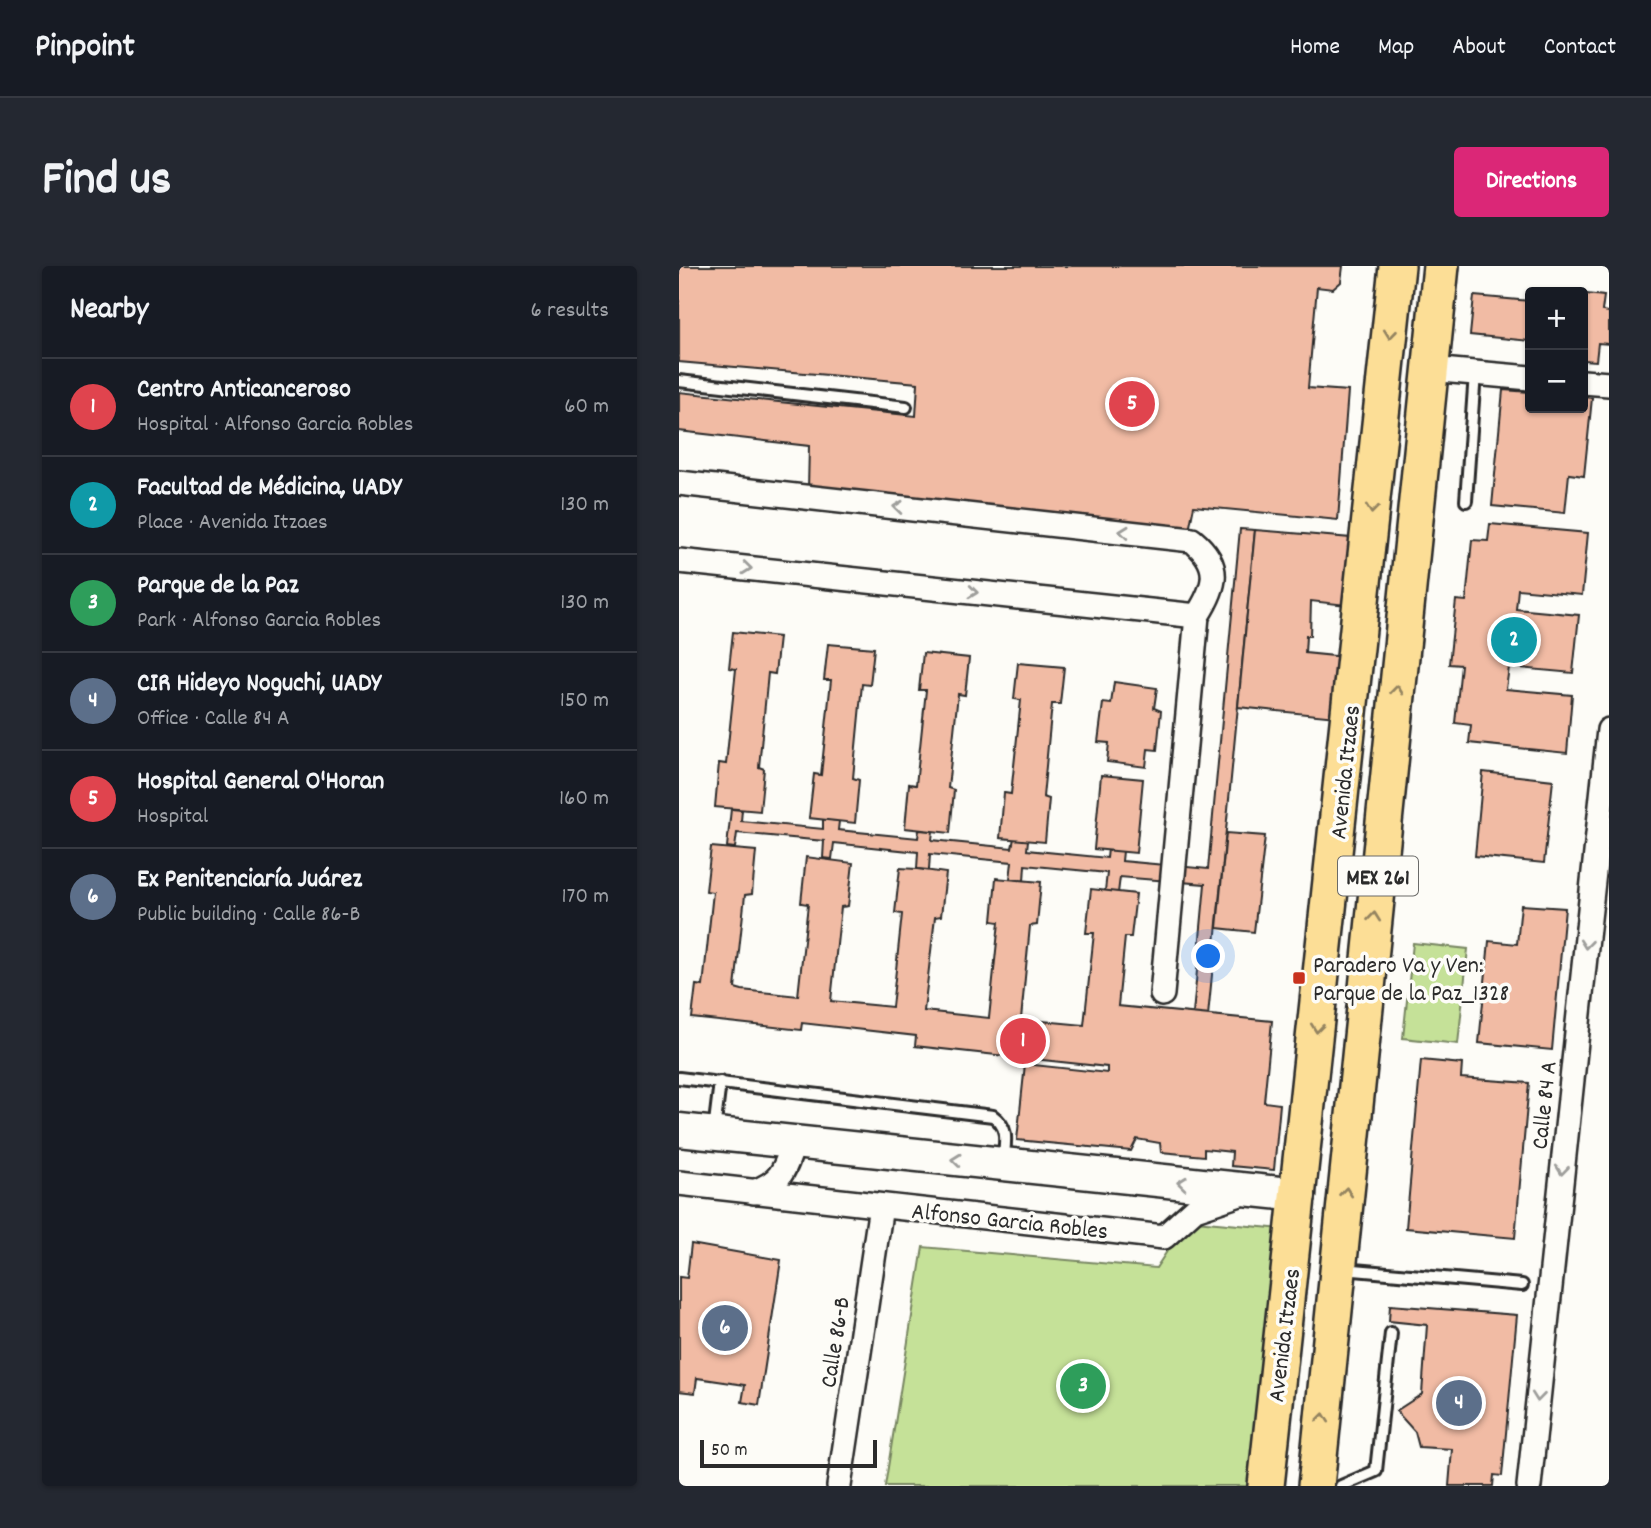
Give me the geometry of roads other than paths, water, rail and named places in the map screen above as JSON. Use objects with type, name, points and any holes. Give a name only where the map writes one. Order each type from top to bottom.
[{"type":"main road","name":"Avenida Itzaes","points":[[1266,1486],[1397,266]]},
{"type":"main road","name":"Avenida Itzaes","points":[[1316,1486],[1441,266]]},
{"type":"street","points":[[1430,369],[1525,378]]},
{"type":"street","points":[[1588,382],[1609,384]]},
{"type":"street","points":[[679,483],[1192,540],[1208,554],[1214,572],[1210,595],[1196,615],[1162,994]]},
{"type":"street","points":[[679,561],[1196,615]]},
{"type":"street","name":"Calle 84 A","points":[[1529,1486],[1609,730]]},
{"type":"street","name":"Alfonso Garcia Robles","points":[[679,1130],[1299,1195]]},
{"type":"street","points":[[754,1192],[772,1185],[782,1175],[794,1143]]},
{"type":"street","name":"Alfonso Garcia Robles","points":[[679,1183],[1164,1237],[1195,1209],[1252,1191]]},
{"type":"street","name":"Calle 86-B","points":[[839,1486],[881,1206]]},
{"type":"lane","points":[[1466,500],[1475,373]]},
{"type":"lane","points":[[679,381],[906,407]]},
{"type":"lane","points":[[679,1078],[993,1116],[1003,1123],[1006,1132],[1003,1164]]},
{"type":"lane","points":[[714,1134],[720,1082]]},
{"type":"lane","points":[[1338,1269],[1521,1285]]},
{"type":"lane","points":[[1341,1486],[1376,1471],[1391,1333]]},
{"type":"place","name":"Hospital General O'Horan","points":[[1132,404]]},
{"type":"place","name":"Facultad de Médicina, UADY","points":[[1514,640]]},
{"type":"place","name":"Paradero Va y Ven: Parque de la Paz_1328","points":[[1299,978]]},
{"type":"place","name":"Centro Anticanceroso","points":[[1023,1041]]},
{"type":"place","name":"Ex Penitenciaría Juárez","points":[[725,1328]]},
{"type":"place","name":"Parque de la Paz","points":[[1083,1386]]},
{"type":"place","name":"CIR Hideyo Noguchi, UADY","points":[[1459,1403]]}]
